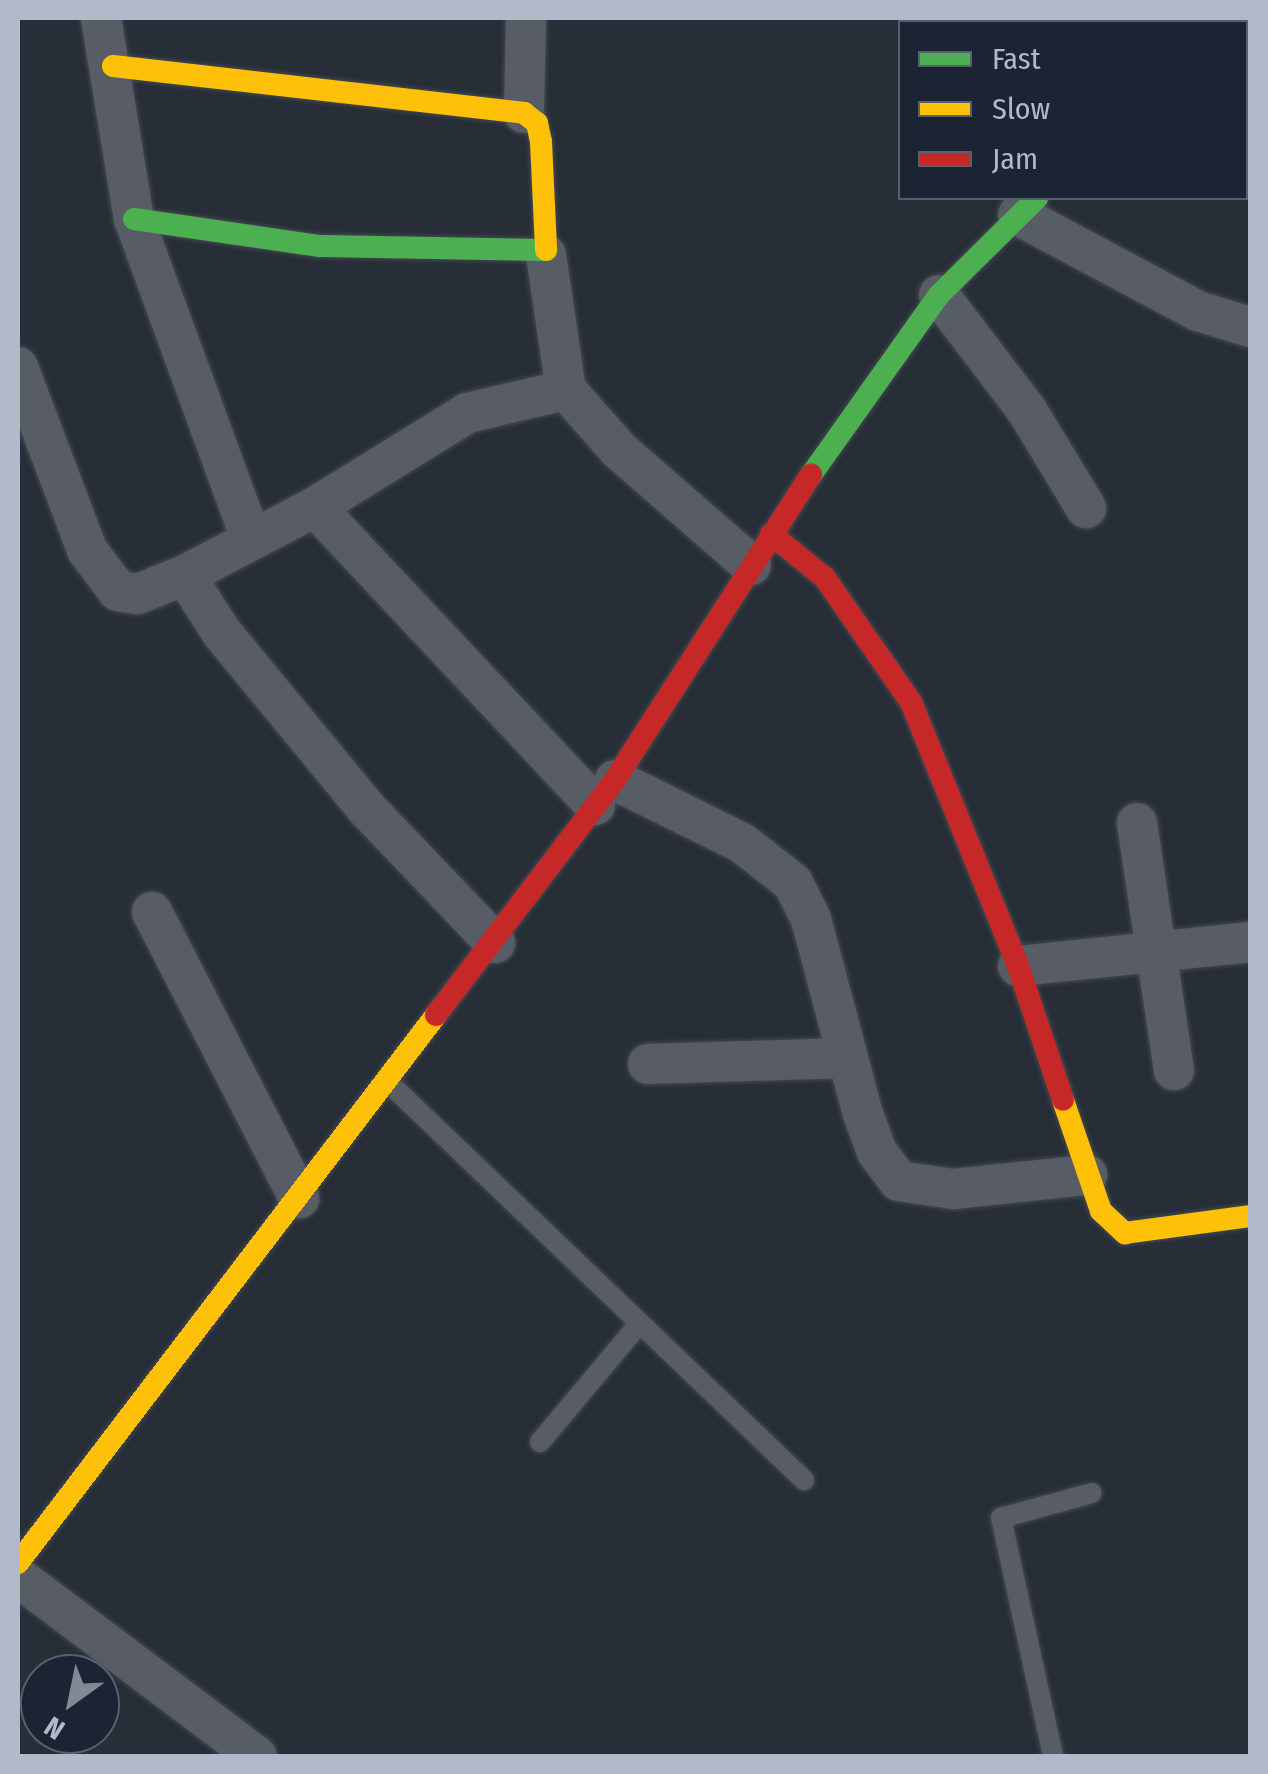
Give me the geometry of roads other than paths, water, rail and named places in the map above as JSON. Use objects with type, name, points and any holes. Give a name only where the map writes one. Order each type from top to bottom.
[{"type":"street","points":[[101,18],[113,66],[134,219],[250,539]]},
{"type":"street","points":[[524,112],[526,18]]},
{"type":"street","points":[[113,66],[524,112],[537,123],[546,255],[566,390],[620,450],[761,550],[825,578],[912,702],[1018,966],[1101,1211],[1126,1232],[1160,1234],[1250,1216]]},
{"type":"street","points":[[18,1563],[495,944],[605,793],[761,550],[938,295],[1028,206],[1198,311],[1250,327]]},
{"type":"street","points":[[134,219],[320,246],[546,255]]},
{"type":"street","points":[[938,295],[1026,409],[1086,508]]},
{"type":"street","points":[[18,368],[98,572],[132,594],[185,576],[314,507],[467,413],[566,390]]},
{"type":"street","points":[[314,507],[605,793],[742,843],[793,883],[811,920],[877,1152],[912,1188],[1086,1175]]},
{"type":"street","points":[[185,576],[222,633],[368,810],[495,944]]},
{"type":"street","points":[[1137,823],[1174,1070]]},
{"type":"street","points":[[152,912],[298,1198]]},
{"type":"street","points":[[1018,966],[1250,942]]},
{"type":"street","points":[[648,1064],[848,1058]]},
{"type":"street","points":[[18,1576],[256,1756]]},
{"type":"lane","points":[[388,1082],[804,1480]]},
{"type":"lane","points":[[540,1442],[640,1324]]},
{"type":"lane","points":[[1053,1756],[1001,1518],[1092,1493]]}]
